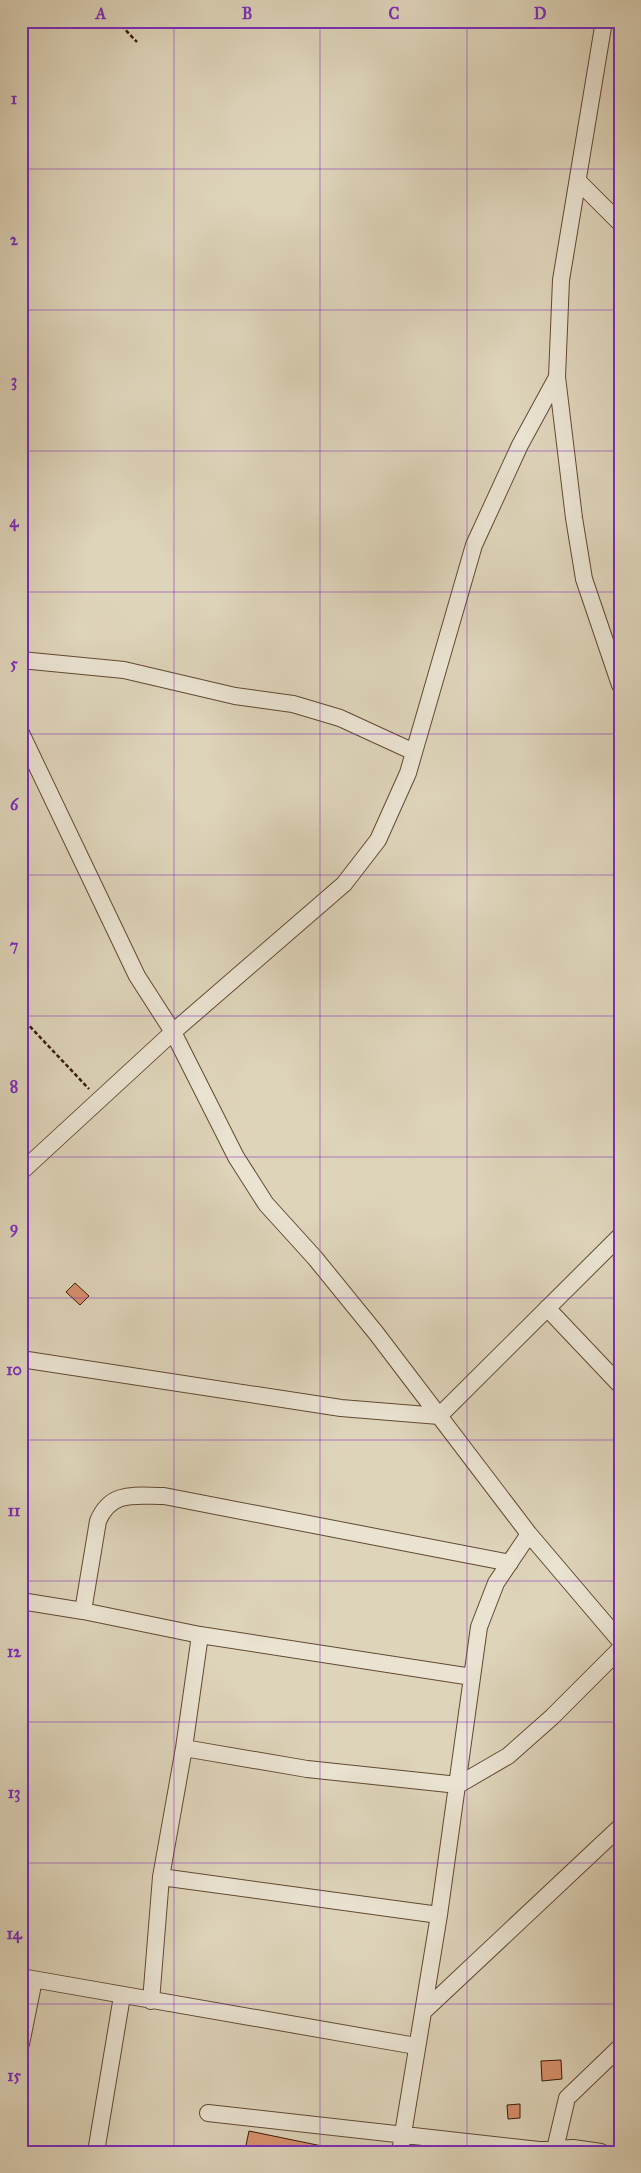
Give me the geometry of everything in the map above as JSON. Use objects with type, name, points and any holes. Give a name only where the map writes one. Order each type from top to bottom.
[{"type":"street","points":[[604,21],[562,280],[557,377],[574,518],[584,579],[620,685]]},
{"type":"street","points":[[578,181],[620,223]]},
{"type":"street","points":[[21,1172],[173,1032],[344,884],[378,840],[408,773],[474,545],[512,460],[557,377]]},
{"type":"street","points":[[21,660],[124,670],[235,696],[292,704],[340,718],[414,752]]},
{"type":"street","points":[[21,733],[137,976],[173,1032],[236,1157],[266,1204],[334,1280],[529,1534],[620,1641]]},
{"type":"street","points":[[21,1359],[341,1408],[439,1416],[620,1236]]},
{"type":"street","points":[[547,1308],[620,1385]]},
{"type":"street","points":[[83,1611],[100,1514],[103,1508],[115,1499],[134,1496],[164,1496],[510,1563]]},
{"type":"street","points":[[401,2144],[439,1915],[479,1627],[496,1583],[529,1534]]},
{"type":"street","points":[[21,1601],[83,1611],[200,1635],[472,1678]]},
{"type":"street","points":[[152,2001],[161,1878],[184,1748],[200,1635]]},
{"type":"street","points":[[184,1748],[306,1769],[458,1785],[508,1756],[552,1717],[620,1649]]},
{"type":"street","points":[[422,2012],[620,1827]]},
{"type":"street","points":[[161,1878],[439,1915]]},
{"type":"street","points":[[21,2044],[28,1979],[416,2046]]},
{"type":"street","points":[[96,2152],[122,1996]]},
{"type":"street","points":[[545,2150],[567,2098],[620,2047]]},
{"type":"street","points":[[208,2114],[401,2144],[545,2150],[573,2148],[598,2151]]},
{"type":"path","points":[[117,21],[137,42]]},
{"type":"path","points":[[21,1017],[99,1100]]},
{"type":"building","points":[[75,1283],[89,1296],[80,1305],[66,1292]]},
{"type":"building","points":[[561,2060],[562,2079],[542,2081],[541,2061]]},
{"type":"building","points":[[520,2104],[520,2118],[508,2119],[507,2105]]},
{"type":"building","points":[[249,2131],[322,2146],[322,2152],[256,2152],[245,2150]]}]
